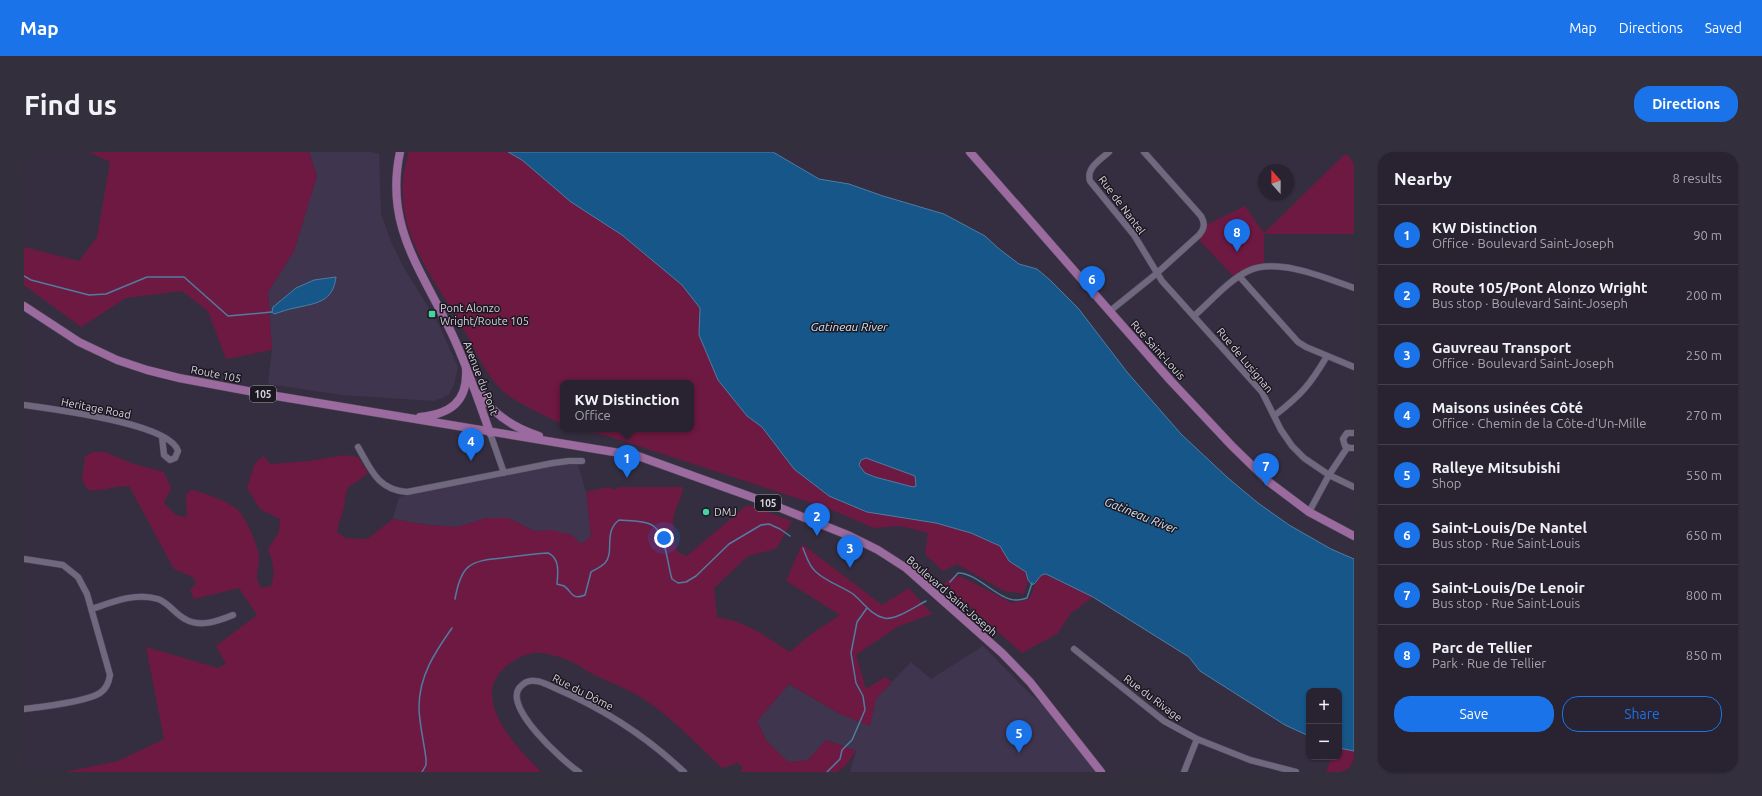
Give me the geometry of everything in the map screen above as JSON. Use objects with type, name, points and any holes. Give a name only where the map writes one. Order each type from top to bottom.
[{"type":"main road","name":"Avenue du Pont","points":[[400,152],[395,188],[401,229],[416,265],[465,363],[490,433]]},
{"type":"main road","name":"Rue Saint-Louis","points":[[970,152],[1170,380],[1232,446],[1269,482],[1309,512],[1354,536]]},
{"type":"main road","name":"Route 105","points":[[24,306],[31,312],[86,345],[118,360],[147,370],[179,378],[490,433]]},
{"type":"main road","points":[[410,419],[440,414],[452,407],[462,394],[465,387],[465,363]]},
{"type":"main road","points":[[465,363],[484,399],[503,419],[525,431],[541,436],[601,449]]},
{"type":"main road","name":"Boulevard Saint-Joseph","points":[[490,433],[601,449],[638,456],[768,503],[850,536],[891,558],[924,583],[1015,666],[1042,697],[1101,772]]},
{"type":"street","name":"Rue de Nantel","points":[[1109,152],[1091,169],[1089,175],[1090,181],[1134,236],[1156,274]]},
{"type":"street","points":[[1110,311],[1156,274],[1204,229],[1204,222],[1201,216],[1144,152]]},
{"type":"street","points":[[1194,316],[1239,276],[1259,267],[1286,268],[1305,271],[1354,288]]},
{"type":"street","name":"Rue de Lusignan","points":[[1156,274],[1262,392],[1281,430],[1292,446],[1304,458],[1329,475],[1354,487]]},
{"type":"street","points":[[1239,276],[1298,342],[1306,347],[1354,367]]},
{"type":"street","points":[[1274,416],[1303,392],[1312,382],[1327,356]]},
{"type":"street","name":"Heritage Road","points":[[24,405],[107,418],[142,428],[162,437]]},
{"type":"street","points":[[490,433],[504,473]]},
{"type":"street","points":[[1309,512],[1329,475],[1351,448],[1344,444],[1344,437],[1347,433],[1354,433]]},
{"type":"street","points":[[358,447],[381,482],[386,487],[397,491],[418,490],[569,461],[582,462]]},
{"type":"street","points":[[24,559],[63,565],[73,572],[85,588],[110,675],[107,685],[101,692],[91,697],[24,709]]},
{"type":"street","points":[[92,609],[112,601],[140,596],[158,600],[171,607],[186,620],[201,624],[220,621],[233,615]]},
{"type":"street","name":"Rue du Rivage","points":[[1074,649],[1164,721],[1197,739],[1258,763],[1278,766],[1295,772]]},
{"type":"street","name":"Rue du Dôme","points":[[579,772],[550,748],[520,709],[516,696],[522,685],[530,681],[539,682],[587,703],[636,733],[684,772]]},
{"type":"street","points":[[1184,772],[1197,739]]},
{"type":"shaded area","points":[[89,152],[309,152],[317,176],[294,251],[268,292],[272,350],[226,359],[208,311],[182,291],[126,298],[81,327],[24,285],[24,247],[79,261],[97,237],[110,162]]},
{"type":"shaded area","points":[[309,152],[372,152],[379,154],[381,214],[391,242],[404,268],[438,323],[458,367],[454,385],[449,394],[442,398],[434,401],[342,395],[268,384],[272,350],[268,292],[294,251],[317,176]]},
{"type":"shaded area","points":[[409,152],[508,152],[522,160],[571,202],[622,235],[682,285],[700,308],[699,325],[747,416],[762,427],[794,469],[829,496],[867,512],[936,523],[971,533],[1000,546],[1009,561],[1026,572],[1028,580],[1024,594],[1004,591],[957,564],[943,571],[925,554],[928,533],[901,526],[874,528],[827,508],[608,436],[591,432],[694,432],[694,380],[560,380],[560,423],[532,410],[509,396],[491,378],[463,328],[437,287],[415,246],[407,224],[403,202],[403,178]]},
{"type":"shaded area","points":[[1347,152],[1354,152],[1354,234],[1264,234],[1264,267],[1236,279],[1196,237],[1204,226],[1245,206],[1264,233]]},
{"type":"shaded area","points":[[92,452],[104,452],[134,464],[164,472],[171,488],[164,503],[176,515],[187,517],[186,494],[192,490],[204,493],[228,503],[238,510],[248,526],[257,547],[259,563],[257,578],[261,588],[271,586],[273,581],[273,567],[268,549],[279,532],[280,519],[260,509],[247,488],[255,463],[263,456],[271,464],[308,461],[345,455],[358,457],[368,473],[349,486],[345,496],[344,507],[337,532],[345,538],[367,539],[393,519],[428,525],[457,527],[487,518],[508,518],[534,531],[551,530],[572,535],[581,544],[591,536],[586,492],[609,487],[614,490],[619,487],[683,487],[673,524],[677,552],[687,556],[747,505],[792,521],[776,549],[748,556],[714,588],[717,617],[735,621],[757,631],[790,652],[810,635],[840,615],[786,581],[802,544],[882,605],[909,588],[932,614],[897,627],[856,655],[866,689],[885,677],[892,682],[876,699],[870,726],[840,714],[789,684],[757,721],[766,740],[788,762],[808,760],[826,740],[856,751],[846,765],[837,772],[740,772],[743,768],[738,763],[722,768],[675,724],[640,696],[595,675],[569,660],[553,655],[534,653],[517,659],[502,670],[493,685],[492,694],[493,703],[500,722],[512,740],[541,772],[65,772],[118,761],[164,739],[146,647],[218,668],[226,664],[216,646],[257,615],[239,588],[194,599],[190,590],[196,584],[193,577],[174,569],[129,486],[88,490],[82,480],[85,457]]},
{"type":"shaded area","points":[[866,458],[915,476],[916,486],[913,487],[865,473],[859,465],[861,460]]},
{"type":"shaded area","points":[[558,465],[578,465],[586,492],[591,536],[581,544],[551,530],[534,531],[508,518],[487,518],[457,527],[428,525],[393,519],[399,497]]},
{"type":"shaded area","points":[[1044,574],[1093,597],[1071,613],[1057,634],[1022,653],[944,584],[949,579],[960,576],[1012,603],[1029,599],[1036,582]]},
{"type":"shaded area","points":[[983,646],[1030,694],[1056,716],[1101,772],[850,772],[856,751],[826,740],[808,760],[788,762],[766,740],[757,721],[789,684],[840,714],[876,699],[911,662],[931,679]]},
{"type":"shaded area","points":[[1342,749],[1354,751],[1354,772],[1326,772],[1331,760],[1342,760]]},
{"type":"water","name":"Gatineau River","points":[[508,152],[773,152],[819,179],[849,184],[883,196],[944,214],[985,236],[1019,264],[1037,269],[1078,308],[1127,372],[1181,434],[1228,478],[1258,503],[1289,525],[1331,549],[1354,559],[1354,751],[1342,749],[1342,688],[1306,688],[1306,735],[1285,725],[1200,671],[1189,657],[1093,597],[1046,574],[1041,575],[1032,585],[1028,580],[1026,572],[1009,561],[1000,546],[971,533],[936,523],[867,512],[829,496],[794,469],[762,427],[747,416],[718,380],[699,335],[700,308],[682,285],[622,235],[571,202],[522,160]],"holes":[[[866,458],[915,476],[916,486],[913,487],[865,473],[859,465],[861,460]]]},
{"type":"water","points":[[336,277],[331,292],[323,300],[310,305],[274,314],[272,312],[273,307],[296,288],[314,280]]},
{"type":"waterway","points":[[24,276],[31,280],[89,295],[106,294],[147,277],[184,277],[228,316],[272,312]]},
{"type":"waterway","points":[[455,599],[460,579],[468,567],[474,563],[491,559],[548,553],[555,558],[558,571],[557,584],[567,588],[574,596],[580,597],[585,595],[591,572],[605,563],[608,558],[611,530],[619,520],[642,522],[655,527],[663,540],[672,579],[678,583],[686,582],[696,576],[729,544],[761,525],[769,524],[790,536]]},
{"type":"waterway","points":[[803,548],[810,564],[816,572],[825,579],[853,594],[871,611],[879,616],[884,618],[894,617],[926,601]]},
{"type":"waterway","points":[[950,582],[958,573],[965,574],[1003,596],[1017,600],[1027,598],[1032,583]]},
{"type":"waterway","points":[[827,772],[840,759],[842,750],[852,740],[865,710],[863,696],[856,683],[851,653],[857,622],[867,608]]},
{"type":"waterway","points":[[422,772],[426,765],[419,713],[422,685],[434,655],[452,628]]},
{"type":"place","name":"Parc de Tellier","points":[[1237,252]]},
{"type":"place","name":"Saint-Louis/De Nantel","points":[[1092,299]]},
{"type":"place","name":"Pont Alonzo Wright/Route 105","points":[[432,314]]},
{"type":"place","name":"Maisons usinées Côté","points":[[471,461]]},
{"type":"place","name":"KW Distinction","points":[[627,478]]},
{"type":"place","name":"Saint-Louis/De Lenoir","points":[[1266,486]]},
{"type":"place","name":"DMJ","points":[[706,512]]},
{"type":"place","name":"Route 105/Pont Alonzo Wright","points":[[817,536]]},
{"type":"place","name":"Gauvreau Transport","points":[[850,568]]},
{"type":"place","name":"Ralleye Mitsubishi","points":[[1019,753]]}]
